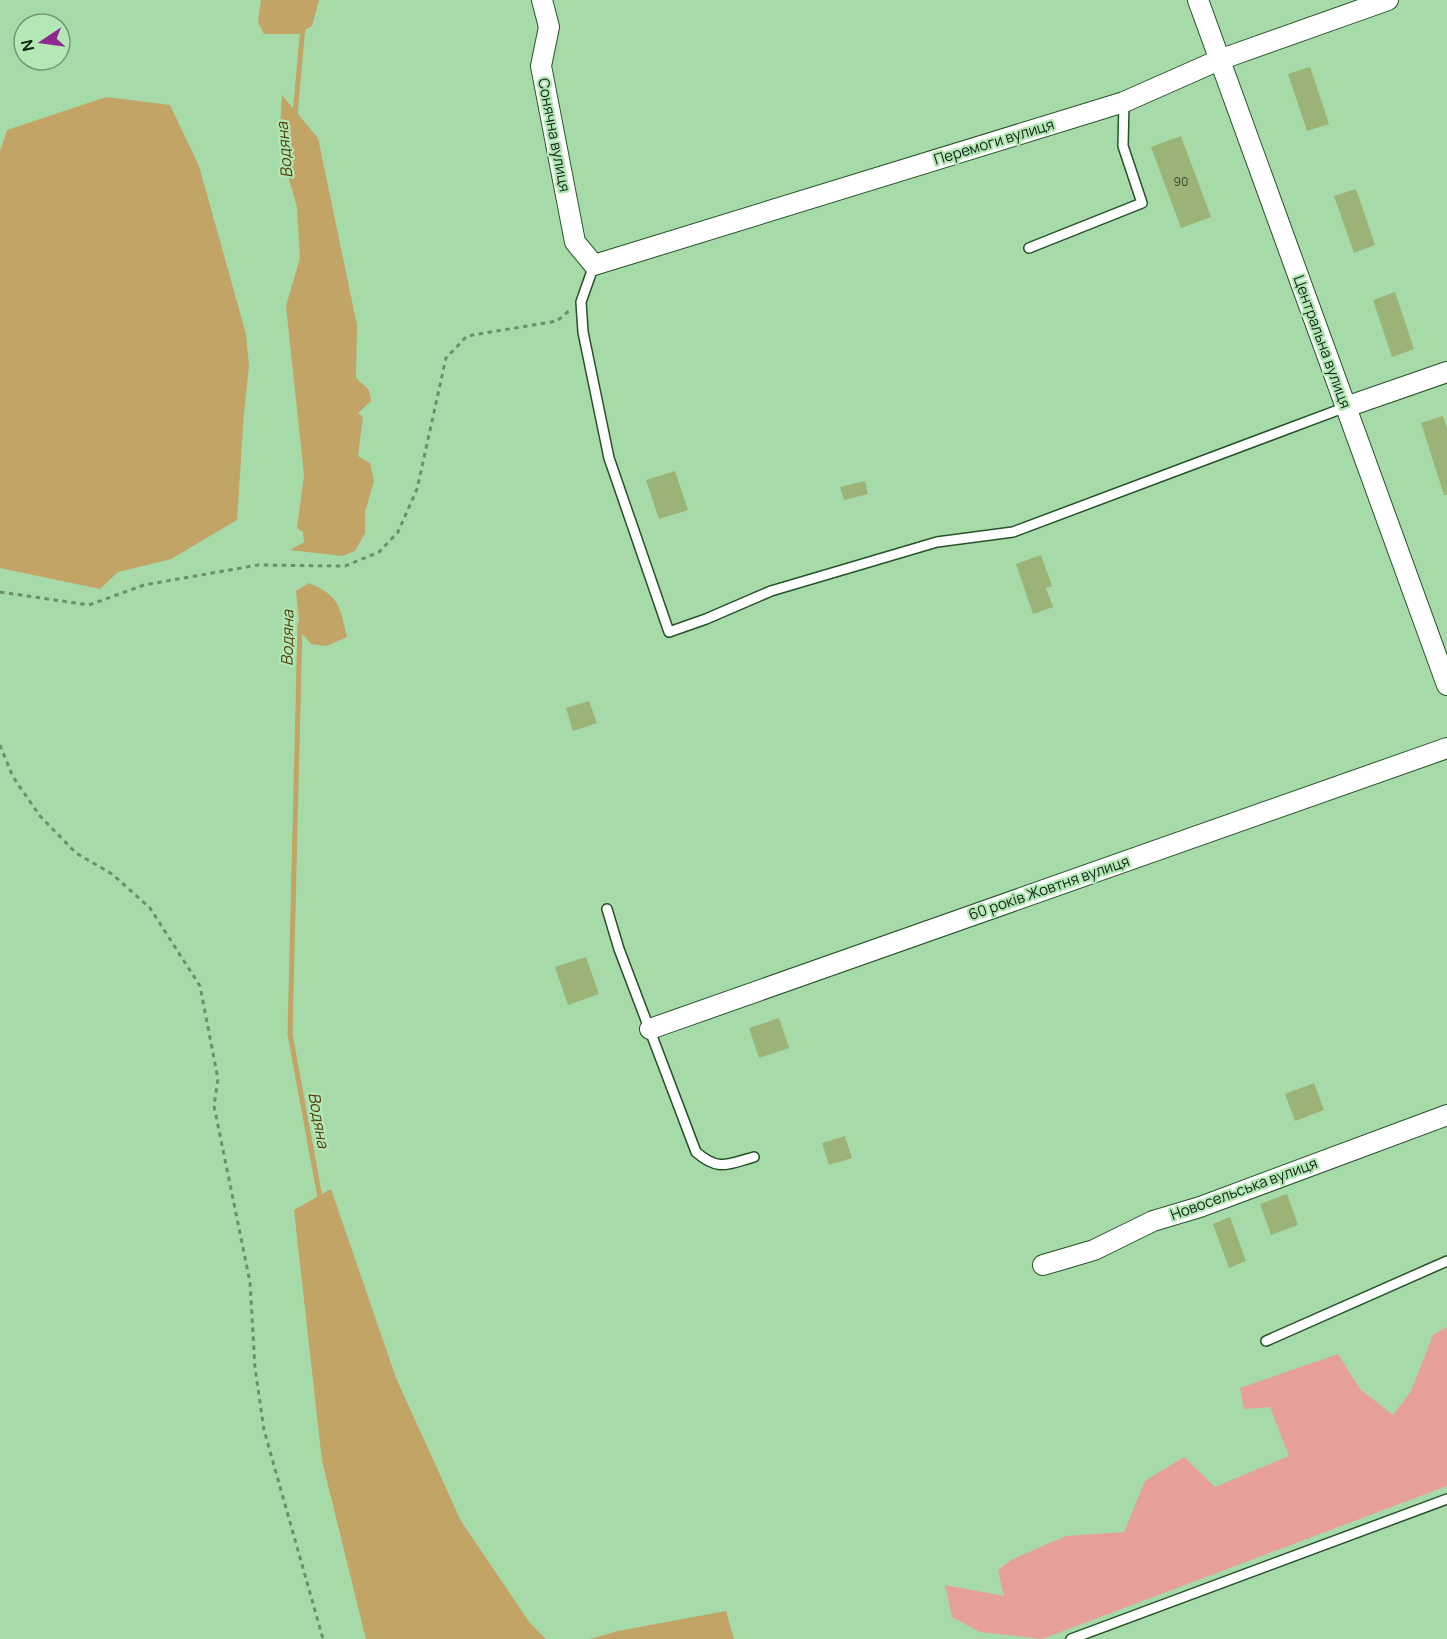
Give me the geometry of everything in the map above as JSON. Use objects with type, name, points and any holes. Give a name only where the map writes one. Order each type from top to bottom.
[{"type":"street","name":"Сонячна вулиця","points":[[542,0],[549,27],[541,66],[575,242],[594,265]]},
{"type":"street","name":"Центральна вулиця","points":[[1197,0],[1447,685]]},
{"type":"street","name":"Перемоги вулиця","points":[[594,265],[1124,102],[1219,60],[1388,0]]},
{"type":"street","points":[[1346,407],[1447,372]]},
{"type":"street","name":"60 років Жовтня вулиця","points":[[650,1029],[1447,748]]},
{"type":"street","name":"Новосельська вулиця","points":[[1043,1265],[1094,1250],[1153,1221],[1200,1208],[1447,1114]]},
{"type":"lane","points":[[1029,248],[1142,203],[1124,146],[1124,102]]},
{"type":"lane","points":[[594,265],[581,302],[583,332],[609,458],[669,632],[771,591],[937,542],[1013,532],[1346,407]]},
{"type":"lane","points":[[607,909],[619,949],[696,1152],[706,1161],[722,1166],[754,1157]]},
{"type":"lane","points":[[1266,1341],[1447,1261]]},
{"type":"lane","points":[[1071,1639],[1447,1499]]},
{"type":"path","points":[[0,592],[89,605],[144,585],[258,565],[345,566],[379,552],[398,532],[417,489],[446,358],[467,336],[557,321],[581,302]]},
{"type":"path","points":[[0,745],[13,777],[40,816],[76,853],[112,874],[150,908],[200,986],[218,1079],[214,1106],[250,1282],[255,1368],[264,1430],[323,1639]]},
{"type":"shaded area","points":[[1447,1327],[1447,1486],[1042,1639],[980,1632],[952,1617],[945,1585],[1004,1596],[998,1570],[1011,1560],[1066,1536],[1124,1532],[1145,1481],[1184,1457],[1215,1487],[1289,1456],[1270,1407],[1244,1409],[1240,1388],[1338,1354],[1360,1389],[1393,1415],[1411,1391],[1433,1335]]},
{"type":"water","points":[[261,0],[319,0],[312,26],[298,34],[264,34],[258,22]]},
{"type":"water","points":[[282,95],[318,138],[357,325],[356,378],[369,390],[371,401],[358,413],[363,417],[358,456],[370,463],[374,481],[365,512],[365,533],[355,551],[342,556],[290,550],[304,542],[303,532],[297,528],[304,475],[286,306],[300,258],[297,207],[279,145]]},
{"type":"water","points":[[106,97],[170,105],[199,166],[246,334],[249,366],[237,520],[171,559],[118,572],[100,589],[0,568],[0,151],[7,130]]},
{"type":"water","points":[[309,583],[333,598],[340,610],[347,637],[326,646],[311,644],[300,631],[296,591]]},
{"type":"water","points":[[331,1189],[396,1378],[461,1521],[530,1623],[546,1639],[366,1639],[322,1461],[294,1210]]},
{"type":"water","points":[[726,1611],[734,1639],[590,1639],[618,1631]]},
{"type":"building","points":[[1310,67],[1329,124],[1307,131],[1288,74]]},
{"type":"building","points":[[1181,136],[1211,217],[1181,228],[1151,147]]},
{"type":"building","points":[[1356,189],[1375,245],[1354,253],[1334,196]]},
{"type":"building","points":[[1395,292],[1414,349],[1392,357],[1373,300]]},
{"type":"building","points":[[1443,416],[1447,429],[1447,495],[1444,495],[1421,423]]},
{"type":"building","points":[[675,471],[688,510],[659,519],[646,480]]},
{"type":"building","points":[[865,481],[868,494],[844,500],[840,487]]},
{"type":"building","points":[[1041,555],[1052,586],[1046,588],[1053,607],[1033,614],[1016,564]]},
{"type":"building","points":[[589,701],[597,723],[573,731],[566,708]]},
{"type":"building","points":[[586,957],[599,994],[568,1005],[555,967]]},
{"type":"building","points":[[779,1018],[789,1048],[759,1058],[749,1028]]},
{"type":"building","points":[[1314,1083],[1324,1110],[1295,1121],[1285,1094]]},
{"type":"building","points":[[845,1136],[852,1158],[829,1165],[822,1143]]},
{"type":"building","points":[[1287,1194],[1298,1225],[1271,1235],[1260,1204]]},
{"type":"building","points":[[1230,1217],[1246,1261],[1229,1268],[1213,1224]]},
{"type":"waterway","name":"Водяна","points":[[295,115],[303,26]]},
{"type":"waterway","name":"Водяна","points":[[300,624],[290,1034],[321,1203]]}]
